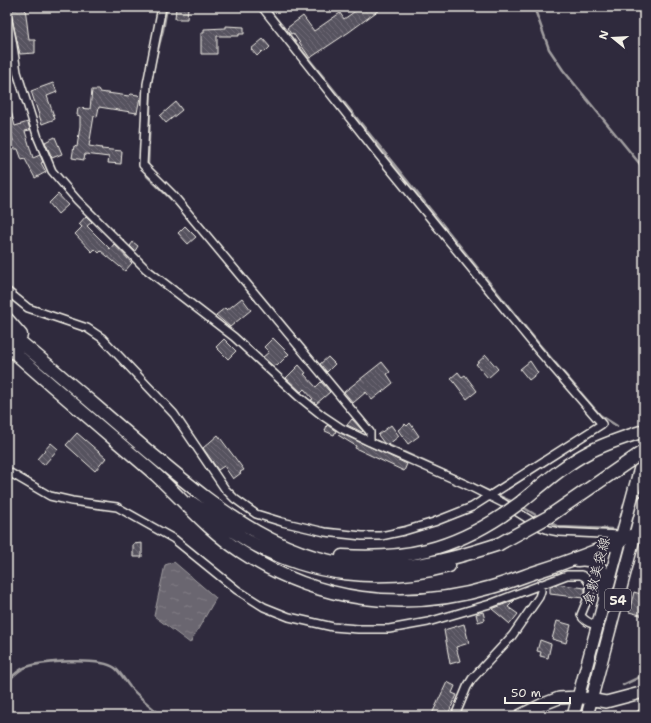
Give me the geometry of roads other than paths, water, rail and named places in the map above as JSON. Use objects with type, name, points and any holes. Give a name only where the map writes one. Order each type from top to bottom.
[{"type":"highway","points":[[7,319],[48,364]]},
{"type":"highway","points":[[7,331],[213,504],[251,530],[296,550],[340,563],[358,566],[394,567],[411,566],[447,559],[499,544]]},
{"type":"highway","points":[[7,346],[158,477],[221,538],[239,551],[273,570],[300,583],[322,590],[346,596],[391,600],[440,597],[491,587],[572,560],[620,538],[640,534]]},
{"type":"highway","points":[[7,353],[40,376]]},
{"type":"highway","points":[[296,550],[322,555],[357,557],[411,554],[436,548],[483,529],[577,459],[602,446],[644,431]]},
{"type":"highway","points":[[632,435],[644,437]]},
{"type":"highway","points":[[158,477],[232,531],[266,550],[303,565],[339,573],[375,576],[429,572],[470,559],[548,517],[644,452]]},
{"type":"highway","points":[[572,560],[580,559],[592,561],[601,568],[605,579],[605,597]]},
{"type":"main road","name":"倉敷美袋線","points":[[573,716],[644,452]]},
{"type":"main road","name":"倉敷美袋線","points":[[587,716],[640,534],[644,500]]},
{"type":"main road","points":[[519,716],[553,700],[565,697],[578,697],[606,702],[644,692]]},
{"type":"street","points":[[162,7],[147,84],[143,165],[173,194],[370,432],[370,442]]},
{"type":"street","points":[[7,291],[28,308],[87,328],[102,338],[174,414],[225,489],[235,499],[256,514],[325,532],[362,536],[381,536],[434,522],[472,507],[602,424],[538,350],[382,159],[262,7]]},
{"type":"street","points":[[7,16],[17,72],[38,138],[52,171],[77,200],[146,269],[234,337],[298,396],[322,416],[340,428],[465,484],[493,494],[503,503],[541,527],[559,532],[620,538]]},
{"type":"street","points":[[7,471],[50,496],[72,502],[117,507],[174,539],[237,590],[264,607],[289,617],[333,627],[389,629],[428,622],[462,613],[567,575],[585,577],[590,584],[591,589],[581,615],[586,621],[597,626]]},
{"type":"street","points":[[455,716],[472,680],[512,636],[539,597],[541,584]]},
{"type":"street","points":[[639,716],[644,712]]},
{"type":"water","points":[[174,562],[216,598],[190,643],[154,616],[165,565]]},
{"type":"waterway","points":[[155,61],[167,7]]},
{"type":"waterway","points":[[267,7],[539,344],[600,415],[617,426]]},
{"type":"waterway","points":[[534,7],[549,49],[563,70],[644,169]]},
{"type":"waterway","points":[[148,167],[151,83],[154,66]]},
{"type":"waterway","points":[[147,172],[147,176],[174,202],[215,250]]},
{"type":"waterway","points":[[386,444],[515,503]]},
{"type":"waterway","points":[[521,506],[539,517]]},
{"type":"waterway","points":[[549,522],[559,527],[611,529]]},
{"type":"waterway","points":[[7,682],[21,669],[32,666],[70,661],[97,662],[115,668],[130,687],[162,716]]},
{"type":"waterway","points":[[623,685],[644,675]]}]
